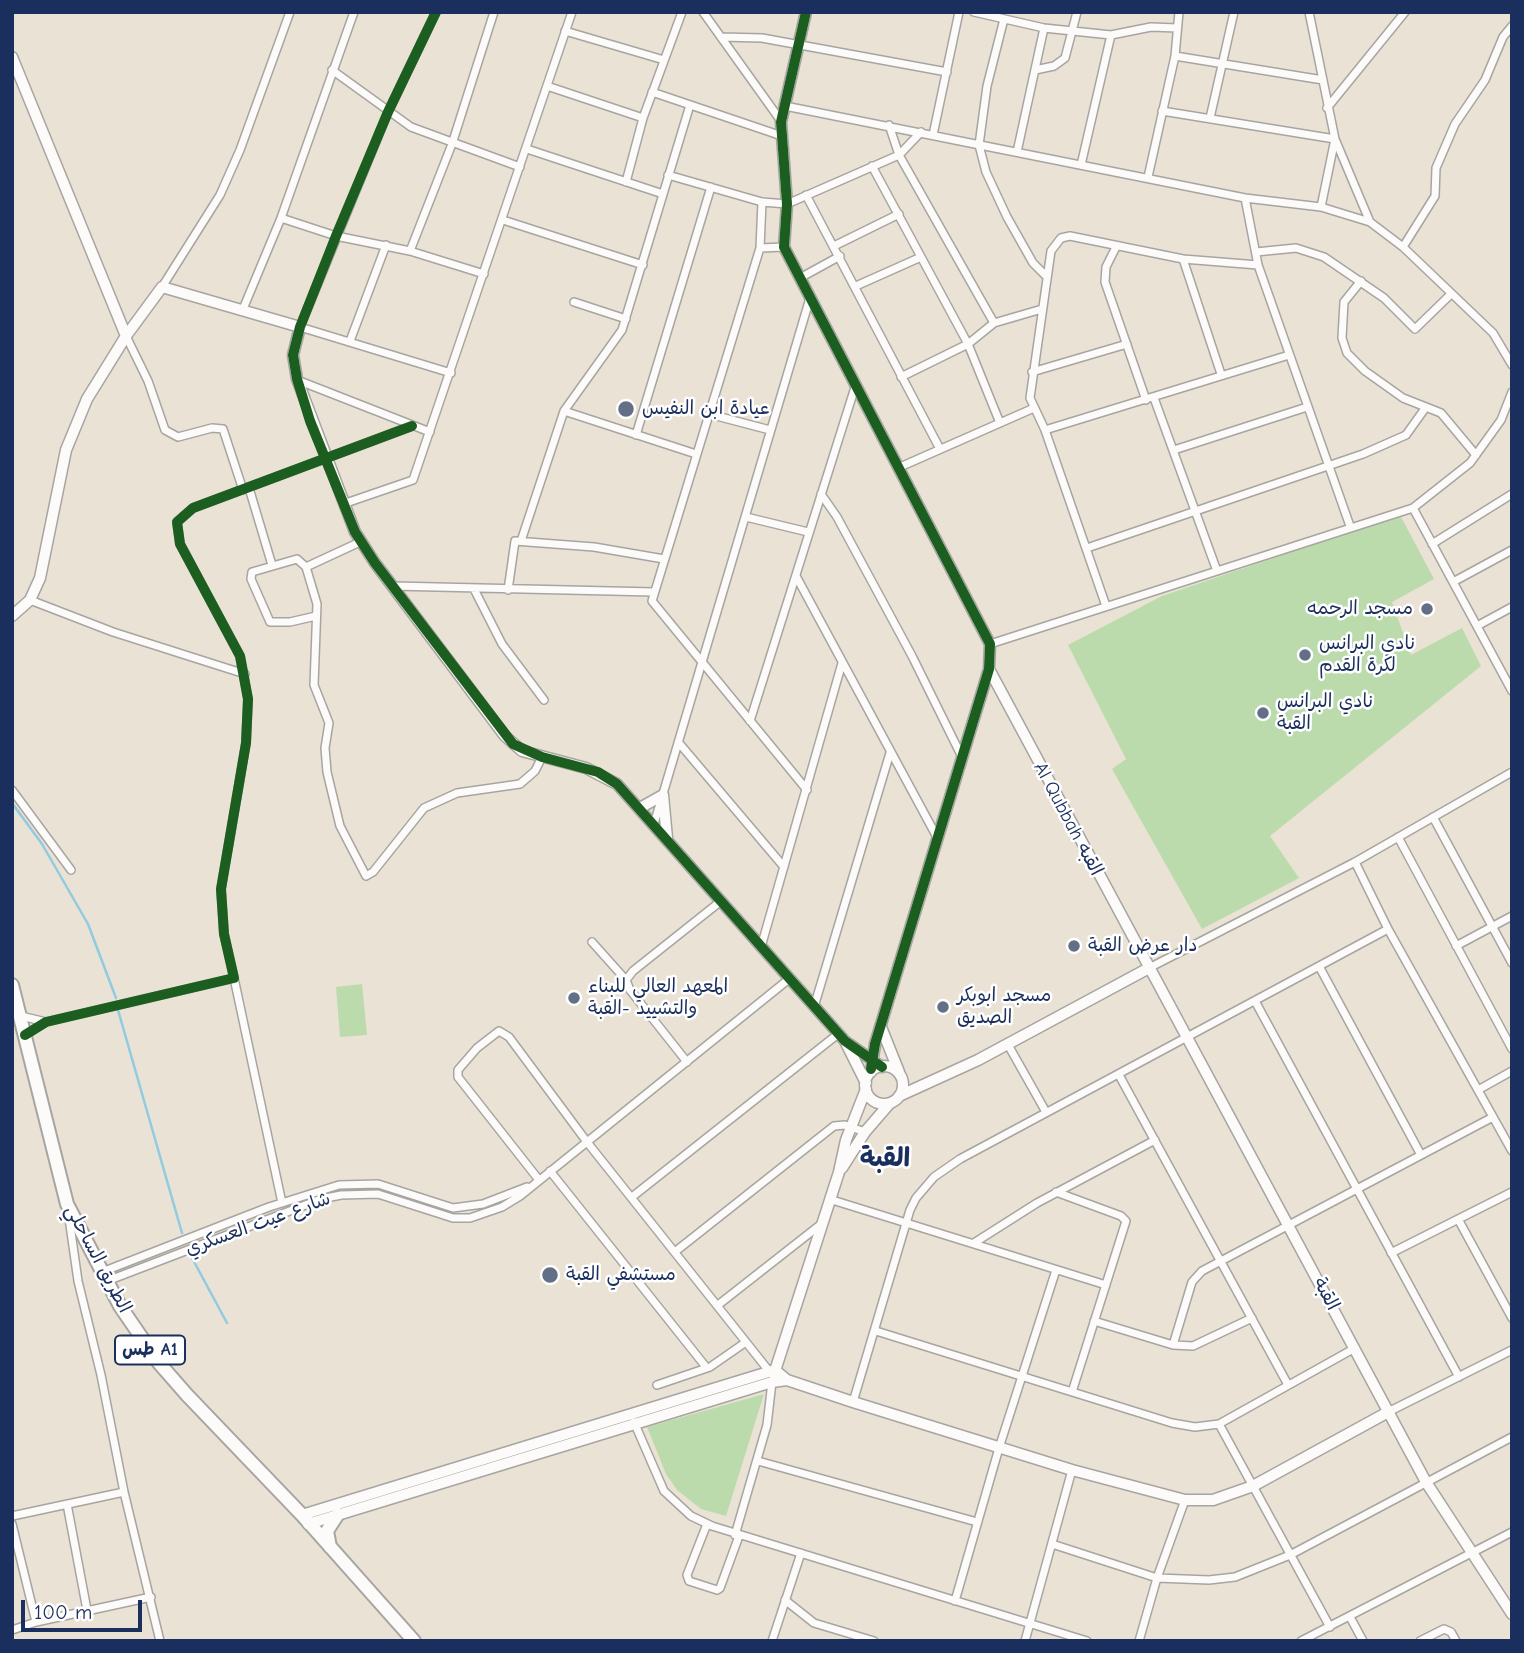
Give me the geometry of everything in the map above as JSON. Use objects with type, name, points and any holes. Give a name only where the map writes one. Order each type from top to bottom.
[{"type":"highway","name":"الطريق الساحلي","points":[[12,985],[67,1204],[105,1276],[159,1363],[414,1641]]},
{"type":"highway","points":[[331,1550],[327,1531],[338,1514]]},
{"type":"street","points":[[12,616],[30,600],[47,553],[66,450],[87,399],[126,336],[162,288],[220,195],[240,150],[289,12]]},
{"type":"street","points":[[243,309],[281,218],[354,12]]},
{"type":"street","points":[[436,12],[388,112],[336,236],[300,327],[293,355],[297,379],[325,459],[360,542],[505,736],[522,751],[607,777],[640,808],[841,1037],[882,1066],[899,1073]]},
{"type":"street","points":[[410,251],[452,144],[494,12]]},
{"type":"street","points":[[344,504],[411,481],[451,373],[572,12]]},
{"type":"street","points":[[626,182],[643,118],[682,12]]},
{"type":"street","points":[[703,12],[781,122]]},
{"type":"street","points":[[707,1524],[687,1575],[689,1581],[717,1590],[720,1588],[737,1535],[758,1461],[767,1425],[772,1374],[800,1298],[850,1127],[871,1072],[881,1027],[989,669],[990,644],[784,247],[787,204],[781,122],[806,12]]},
{"type":"street","points":[[933,135],[960,12]]},
{"type":"street","points":[[974,12],[1044,28],[1111,35],[1150,27],[1177,28]]},
{"type":"street","points":[[1035,70],[1062,62],[1074,32],[1077,12]]},
{"type":"street","points":[[1148,177],[1175,56],[1179,12]]},
{"type":"street","points":[[1210,118],[1234,12]]},
{"type":"street","points":[[1309,12],[1335,139],[1370,222]]},
{"type":"street","points":[[1327,108],[1405,12]]},
{"type":"street","points":[[1004,19],[987,86],[979,145],[986,172],[1007,217],[1033,262],[1047,277]]},
{"type":"street","points":[[1403,247],[1435,196],[1436,168],[1455,124],[1485,80],[1503,37],[1512,26]]},
{"type":"street","points":[[1017,152],[1044,28]]},
{"type":"street","points":[[565,31],[664,60]]},
{"type":"street","points":[[1081,165],[1111,35]]},
{"type":"street","points":[[721,37],[762,38],[947,72]]},
{"type":"street","points":[[1175,56],[1323,80]]},
{"type":"street","points":[[12,57],[126,336],[148,381],[165,430],[178,437],[212,428],[223,429],[272,565]]},
{"type":"street","points":[[332,70],[411,127],[520,167]]},
{"type":"street","points":[[547,86],[643,118]]},
{"type":"street","points":[[652,92],[782,136]]},
{"type":"street","points":[[521,541],[564,411],[615,344],[626,319],[690,105]]},
{"type":"street","points":[[785,106],[1245,198],[1321,207],[1370,222],[1403,247],[1493,333],[1512,365]]},
{"type":"street","points":[[1162,111],[1335,139]]},
{"type":"street","points":[[889,125],[899,155],[994,323]]},
{"type":"street","points":[[668,175],[762,202],[787,204],[899,155],[921,132]]},
{"type":"street","points":[[1321,207],[1335,139]]},
{"type":"street","points":[[527,149],[663,194]]},
{"type":"street","points":[[872,166],[968,344],[1000,423]]},
{"type":"street","points":[[636,435],[711,187]]},
{"type":"street","points":[[806,195],[940,449]]},
{"type":"street","points":[[1245,198],[1258,265],[1350,526]]},
{"type":"street","points":[[762,202],[760,248],[652,601],[807,790]]},
{"type":"street","points":[[834,246],[899,214]]},
{"type":"street","points":[[281,218],[336,236],[410,251],[484,274]]},
{"type":"street","points":[[503,220],[643,265]]},
{"type":"street","points":[[1106,606],[1045,430],[1034,408],[1029,387],[1051,251],[1061,238],[1070,236],[1183,259],[1258,265]]},
{"type":"street","points":[[350,341],[386,245]]},
{"type":"street","points":[[760,248],[784,247]]},
{"type":"street","points":[[1116,247],[1106,268],[1105,282],[1126,344],[1174,450],[1217,571]]},
{"type":"street","points":[[1255,252],[1308,250],[1361,281],[1418,330],[1451,294]]},
{"type":"street","points":[[800,278],[840,257]]},
{"type":"street","points":[[856,286],[921,257]]},
{"type":"street","points":[[1183,259],[1221,374]]},
{"type":"street","points":[[1361,281],[1344,302],[1342,338],[1347,353],[1366,371],[1403,398],[1441,414],[1476,455]]},
{"type":"street","points":[[162,288],[243,309],[451,373]]},
{"type":"street","points":[[654,824],[810,298]]},
{"type":"street","points":[[574,302],[626,319]]},
{"type":"street","points":[[901,377],[968,344],[994,323],[1042,309]]},
{"type":"street","points":[[1032,372],[1126,344]]},
{"type":"street","points":[[1045,430],[1289,355]]},
{"type":"street","points":[[297,379],[430,432]]},
{"type":"street","points":[[750,721],[856,384]]},
{"type":"street","points":[[990,644],[1350,526],[1413,508],[1453,478],[1476,455],[1501,420],[1512,392]]},
{"type":"street","points":[[1174,450],[1307,407]]},
{"type":"street","points":[[1087,548],[1194,509],[1330,466],[1406,435],[1426,407]]},
{"type":"street","points":[[900,467],[1034,408]]},
{"type":"street","points":[[564,411],[696,454]]},
{"type":"street","points":[[709,414],[770,430]]},
{"type":"street","points":[[1501,420],[1512,419]]},
{"type":"street","points":[[282,1203],[224,934],[221,889],[246,743],[248,699],[245,674],[240,656],[176,532],[177,522],[186,511],[412,426]]},
{"type":"street","points":[[821,494],[837,517],[906,644],[962,757]]},
{"type":"street","points":[[1432,544],[1512,494]]},
{"type":"street","points":[[1413,508],[1512,691]]},
{"type":"street","points":[[746,517],[808,532]]},
{"type":"street","points":[[508,590],[515,541],[594,547],[664,559]]},
{"type":"street","points":[[306,567],[360,542]]},
{"type":"street","points":[[1453,582],[1512,551]]},
{"type":"street","points":[[316,616],[275,624],[267,620],[251,575],[256,570],[298,559],[306,567],[316,598],[316,616],[314,685],[329,719],[325,748],[327,772],[340,826],[366,876],[377,867],[424,808],[457,793],[520,784],[535,771],[542,757]]},
{"type":"street","points":[[796,576],[938,840]]},
{"type":"street","points":[[393,586],[654,592]]},
{"type":"street","points":[[474,589],[502,644],[544,700]]},
{"type":"street","points":[[30,600],[113,632],[245,674]]},
{"type":"street","points":[[1477,626],[1512,607]]},
{"type":"street","points":[[761,947],[842,663]]},
{"type":"street","name":"Al Qubbah القبه","points":[[989,669],[1149,968]]},
{"type":"street","points":[[678,743],[784,867]]},
{"type":"street","points":[[814,1007],[890,753]]},
{"type":"street","points":[[839,1172],[865,1132],[890,1103],[900,1096],[1007,1044],[1354,862],[1512,772]]},
{"type":"street","points":[[12,790],[71,870]]},
{"type":"street","points":[[640,808],[663,795]]},
{"type":"street","points":[[663,795],[667,839]]},
{"type":"street","points":[[1433,817],[1511,960]]},
{"type":"street","points":[[1398,837],[1512,1049]]},
{"type":"street","points":[[1354,862],[1388,929],[1512,1151]]},
{"type":"street","points":[[626,980],[633,971],[721,901]]},
{"type":"street","points":[[1456,946],[1512,916]]},
{"type":"street","points":[[853,1402],[906,1223],[916,1198],[947,1167],[1388,929]]},
{"type":"street","points":[[592,942],[626,980],[630,990],[687,1062]]},
{"type":"street","name":"القبة","points":[[1149,968],[1426,1482],[1471,1555],[1510,1610]]},
{"type":"street","points":[[1320,968],[1421,1156]]},
{"type":"street","points":[[25,1035],[46,1022],[234,978]]},
{"type":"street","name":"شارع عيت العسكري","points":[[105,1276],[321,1199],[377,1194],[407,1201],[438,1214],[470,1217],[502,1207],[789,979]]},
{"type":"street","points":[[1255,1001],[1459,1377]]},
{"type":"street","points":[[21,1016],[46,1022]]},
{"type":"street","points":[[881,1027],[903,1085],[900,1096]]},
{"type":"street","points":[[539,1180],[458,1077],[458,1070],[484,1041],[499,1031],[509,1037],[587,1142],[772,1374],[999,1448],[1185,1500],[1213,1500],[1252,1486],[1390,1411],[1512,1350]]},
{"type":"street","points":[[841,1037],[877,1103],[890,1103]]},
{"type":"street","points":[[632,1197],[841,1037]]},
{"type":"street","points":[[1007,1044],[1046,1112]]},
{"type":"street","points":[[871,1072],[882,1066]]},
{"type":"street","points":[[1478,1090],[1512,1071]]},
{"type":"street","points":[[1119,1075],[1287,1383]]},
{"type":"street","points":[[1172,1345],[1196,1276],[1493,1117]]},
{"type":"street","points":[[676,1251],[834,1126],[865,1132]]},
{"type":"street","points":[[974,1243],[1056,1192],[1155,1140]]},
{"type":"street","points":[[550,1171],[706,1367]]},
{"type":"street","name":"شارع عيت العسكري","points":[[105,1276],[318,1189],[339,1185],[378,1184],[439,1205],[468,1208],[528,1187]]},
{"type":"street","points":[[318,1189],[321,1199]]},
{"type":"street","points":[[1056,1192],[1124,1218],[1126,1224],[1072,1392]]},
{"type":"street","points":[[1391,1252],[1512,1192]]},
{"type":"street","points":[[829,1199],[1106,1285]]},
{"type":"street","points":[[67,1204],[78,1281],[160,1641]]},
{"type":"street","points":[[1458,1219],[1512,1318]]},
{"type":"street","points":[[718,1305],[820,1225]]},
{"type":"street","points":[[955,1601],[999,1448],[1056,1270]]},
{"type":"street","points":[[1094,1321],[1172,1345],[1201,1344],[1252,1318]]},
{"type":"street","points":[[876,1331],[1172,1423],[1195,1427],[1219,1424],[1287,1383],[1354,1348]]},
{"type":"street","points":[[657,1385],[706,1367],[746,1342]]},
{"type":"street","points":[[305,1520],[338,1514],[772,1374]]},
{"type":"street","points":[[305,1520],[633,1420]]},
{"type":"street","points":[[633,1420],[664,1491],[691,1516],[707,1524],[1085,1641]]},
{"type":"street","points":[[1219,1424],[1330,1628]]},
{"type":"street","points":[[1052,1544],[1157,1578],[1209,1580],[1235,1577],[1290,1555],[1512,1437]]},
{"type":"street","points":[[758,1461],[977,1522]]},
{"type":"street","points":[[1025,1641],[1072,1470]]},
{"type":"street","points":[[12,1516],[124,1492]]},
{"type":"street","points":[[1139,1641],[1157,1578],[1185,1500]]},
{"type":"street","points":[[67,1504],[87,1610]]},
{"type":"street","points":[[12,1524],[36,1622]]},
{"type":"street","points":[[1301,1641],[1512,1532]]},
{"type":"street","points":[[772,1641],[801,1553]]},
{"type":"street","points":[[12,1630],[36,1622],[151,1597]]},
{"type":"street","points":[[785,1600],[814,1623],[874,1641]]},
{"type":"street","points":[[1350,1617],[1363,1641]]},
{"type":"street","points":[[1420,1641],[1444,1629],[1451,1632],[1456,1641]]},
{"type":"street","points":[[841,1641],[842,1631]]},
{"type":"green space","name":"نادي البرانس القبة","points":[[1400,515],[1434,579],[1392,602],[1411,655],[1462,628],[1481,666],[1270,836],[1299,878],[1202,929],[1112,769],[1126,759],[1068,645],[1162,596]]},
{"type":"green space","points":[[362,984],[367,1035],[340,1037],[336,987]]},
{"type":"green space","points":[[764,1394],[726,1516],[701,1509],[677,1490],[666,1474],[647,1427]]},
{"type":"waterway","points":[[12,803],[42,844],[88,924],[116,998]]},
{"type":"waterway","points":[[118,1010],[182,1233]]},
{"type":"waterway","points":[[191,1256],[227,1323]]},
{"type":"cycle path","points":[[436,12],[388,112],[336,236],[300,327],[293,355],[297,379],[310,421],[355,532],[375,563],[513,744],[542,757],[598,772],[617,784],[845,1041],[882,1067]]},
{"type":"cycle path","points":[[806,12],[781,122],[787,204],[784,247],[990,644],[989,669],[875,1044],[871,1069]]},
{"type":"cycle path","points":[[25,1035],[46,1022],[234,978],[224,934],[221,889],[246,743],[248,699],[240,656],[180,544],[177,522],[193,508],[412,426]]},
{"type":"place","name":"عيادة ابن النفيس","points":[[626,409]]},
{"type":"place","name":"مسجد الرحمه","points":[[1427,609]]},
{"type":"place","name":"نادي البرانس لكرة القدم","points":[[1305,655]]},
{"type":"place","name":"نادي البرانس القبة","points":[[1263,713]]},
{"type":"place","name":"دار عرض القبة","points":[[1074,946]]},
{"type":"place","name":"المعهد العالي للبناء والتشييد -القبة","points":[[574,998]]},
{"type":"place","name":"مسجد ابوبكر الصديق","points":[[943,1007]]},
{"type":"place","name":"مستشفي القبة","points":[[550,1275]]},
{"type":"district","name":"القبة","points":[[885,1159]]}]
